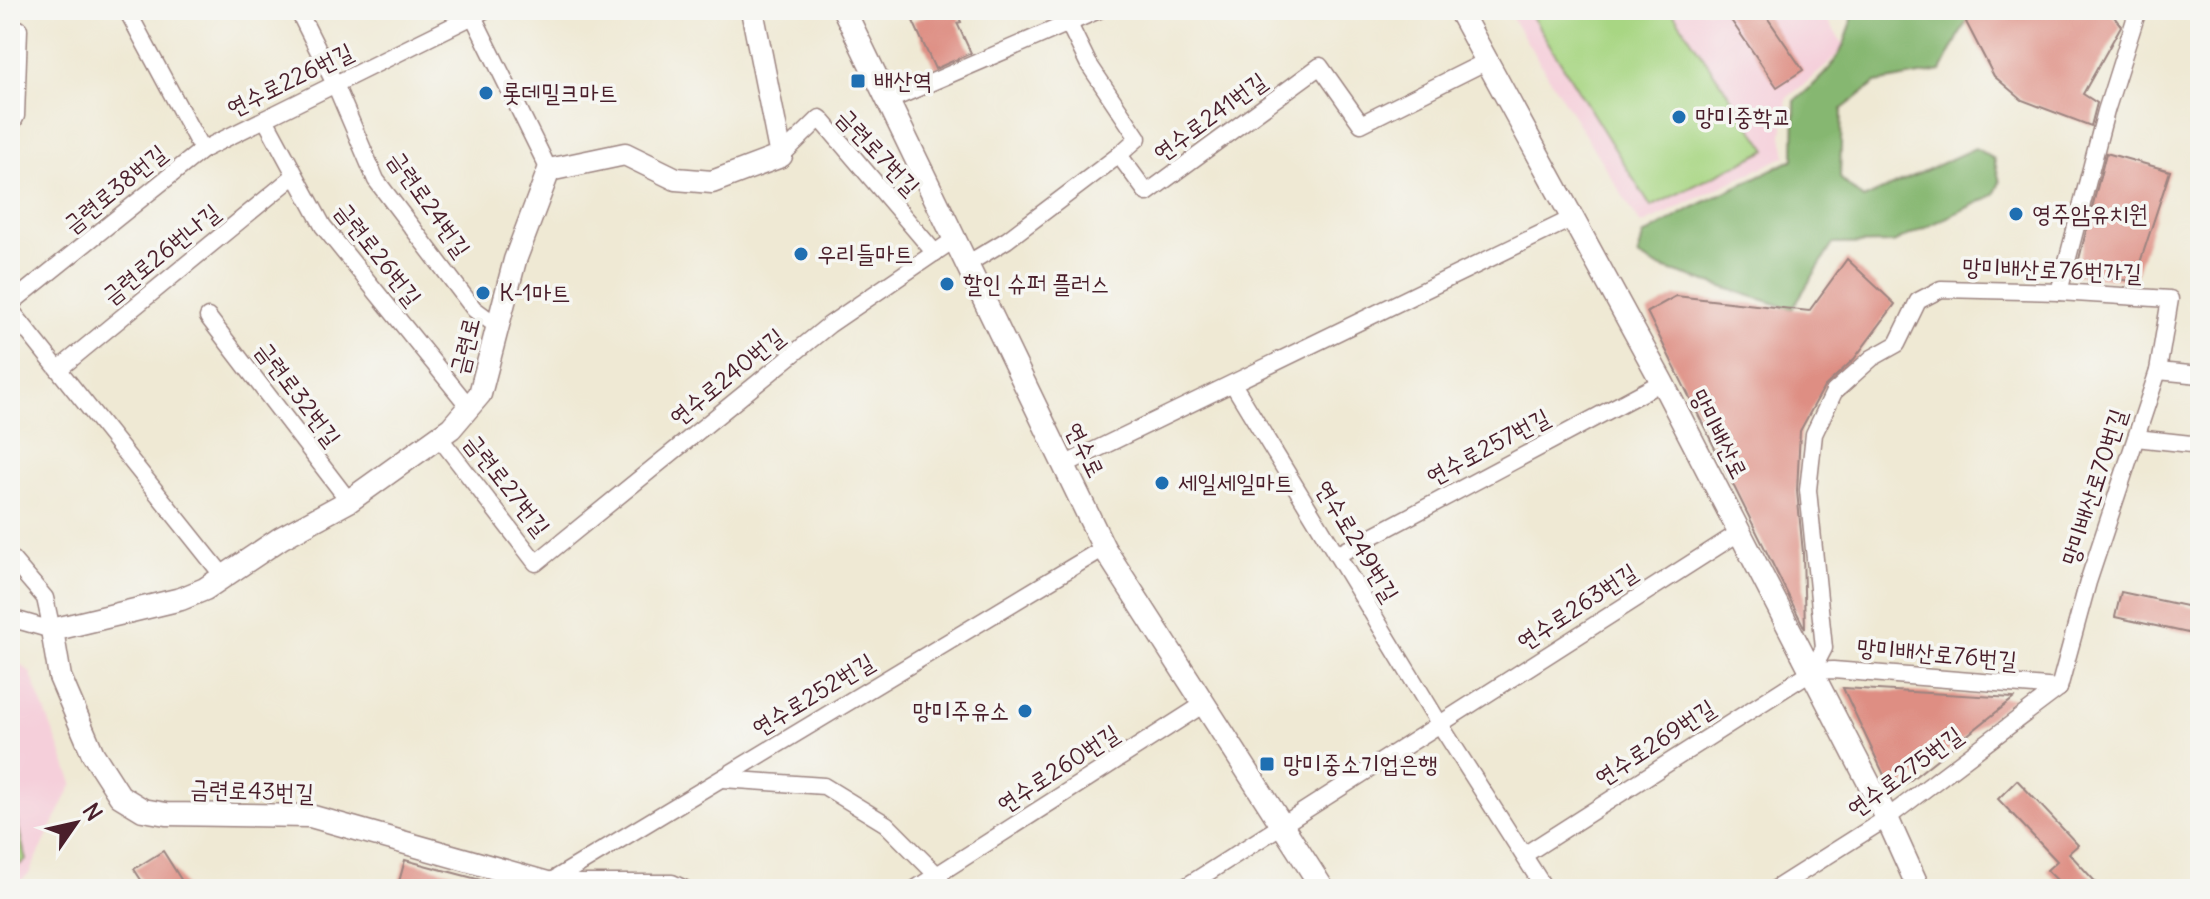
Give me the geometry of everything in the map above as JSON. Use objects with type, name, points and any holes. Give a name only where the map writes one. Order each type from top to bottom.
[{"type":"street","name":"금련로38번길","points":[[129,10],[202,150],[10,306],[224,577]]},
{"type":"street","name":"금련로24번길","points":[[298,10],[335,84],[376,180],[474,309],[497,326]]},
{"type":"street","points":[[476,12],[549,170],[625,154],[676,179],[712,182],[781,156],[752,10]]},
{"type":"street","name":"연수로","points":[[844,10],[1104,548],[1323,889]]},
{"type":"street","points":[[888,101],[1066,17],[1099,10]]},
{"type":"street","name":"망미배산로","points":[[1459,10],[1662,382],[1887,818],[1919,889]]},
{"type":"street","points":[[2059,292],[2106,111],[2138,10]]},
{"type":"street","name":"연수로226번길","points":[[202,150],[476,12]]},
{"type":"street","points":[[1066,17],[1088,63],[1138,138],[1119,155]]},
{"type":"street","points":[[10,128],[16,116],[19,29]]},
{"type":"street","name":"연수로241번길","points":[[967,264],[1007,240],[1119,155],[1147,193],[1320,66],[1361,124],[1487,61]]},
{"type":"street","name":"금련로7번길","points":[[781,156],[820,118],[935,253]]},
{"type":"street","name":"금련로26번길","points":[[265,119],[323,226],[470,408]]},
{"type":"street","name":"금련로","points":[[10,618],[52,630],[181,599],[224,577],[281,538],[349,501],[439,437],[470,408],[480,394],[515,260],[549,170]]},
{"type":"street","name":"금련로26번나길","points":[[59,369],[294,176]]},
{"type":"street","points":[[1064,465],[1573,218]]},
{"type":"street","name":"연수로240번길","points":[[536,563],[829,325],[955,239]]},
{"type":"street","name":"망미배산로76번가길","points":[[1812,671],[1824,648],[1808,490],[1814,434],[1834,392],[1872,358],[1897,344],[1918,301],[1941,289],[2170,299]]},
{"type":"street","name":"망미배산로70번길","points":[[2059,688],[2088,582],[2158,371],[2170,299]]},
{"type":"street","name":"금련로32번길","points":[[208,317],[349,501]]},
{"type":"street","points":[[2158,371],[2200,375]]},
{"type":"street","name":"연수로257번길","points":[[1337,555],[1662,382]]},
{"type":"street","name":"연수로249번길","points":[[1233,384],[1439,723]]},
{"type":"street","name":"금련로27번길","points":[[439,437],[536,563]]},
{"type":"street","points":[[2136,438],[2200,445]]},
{"type":"street","name":"연수로263번길","points":[[1182,889],[1740,532]]},
{"type":"street","name":"연수로252번길","points":[[552,886],[721,779],[1104,548]]},
{"type":"street","points":[[10,557],[45,598],[52,630]]},
{"type":"street","name":"금련로43번길","points":[[52,630],[60,677],[93,754],[120,796],[143,810],[166,814],[310,816],[552,886]]},
{"type":"street","name":"망미배산로76번길","points":[[1812,671],[1833,670],[2059,688]]},
{"type":"street","name":"연수로269번길","points":[[1524,855],[1812,671]]},
{"type":"street","name":"연수로275번길","points":[[1775,889],[1887,818],[2059,688]]},
{"type":"street","name":"연수로260번길","points":[[915,889],[942,882],[1204,704]]},
{"type":"street","points":[[1439,723],[1545,889]]},
{"type":"street","points":[[721,779],[824,786],[886,824],[942,882]]},
{"type":"street","points":[[552,886],[672,883],[685,889]]},
{"type":"shaded area","name":"망미중학교","points":[[1507,10],[1820,10],[1844,45],[1828,65],[1787,98],[1782,135],[1786,156],[1641,225]]},
{"type":"shaded area","points":[[10,656],[30,672],[73,783],[29,874],[10,889]]},
{"type":"green space","points":[[1528,10],[1671,10],[1767,150],[1651,207]]},
{"type":"green space","points":[[1854,10],[1977,10],[1966,22],[1941,71],[1876,83],[1842,109],[1840,178],[1863,199],[1975,148],[1994,159],[2000,182],[1994,195],[1893,243],[1833,244],[1792,309],[1656,266],[1638,256],[1643,236],[1692,208],[1794,159],[1795,101],[1818,81],[1841,52]]},
{"type":"green space","points":[[10,790],[26,860],[10,871]]},
{"type":"building","points":[[937,10],[956,10],[961,22],[957,23],[971,53],[935,69],[913,21]]},
{"type":"building","points":[[1724,10],[1762,10],[1803,70],[1777,87]]},
{"type":"building","points":[[1977,10],[2109,10],[2121,26],[2083,94],[2097,103],[2091,126],[2022,100],[1994,76],[1966,22]]},
{"type":"building","points":[[2106,153],[2170,171],[2134,281],[2075,275]]},
{"type":"building","points":[[1847,259],[1895,304],[1854,359],[1824,387],[1800,431],[1797,491],[1803,553],[1805,629],[1647,312],[1676,296],[1809,311]]},
{"type":"building","points":[[2121,592],[2200,609],[2197,635],[2115,617]]},
{"type":"building","points":[[1843,688],[2014,698],[1893,794]]},
{"type":"building","points":[[2017,780],[2078,845],[2069,853],[2102,889],[2066,889],[2047,870],[2057,861],[1998,799]]},
{"type":"building","points":[[163,851],[187,889],[147,889],[134,869]]},
{"type":"building","points":[[405,860],[496,884],[495,889],[397,889]]},
{"type":"place","name":"배산역","points":[[858,81]]},
{"type":"place","name":"롯데밀크마트","points":[[486,93]]},
{"type":"place","name":"망미중학교","points":[[1679,117]]},
{"type":"place","name":"영주암유치원","points":[[2016,214]]},
{"type":"place","name":"우리들마트","points":[[801,254]]},
{"type":"place","name":"할인 슈퍼 플러스","points":[[947,284]]},
{"type":"place","name":"K-1마트","points":[[483,293]]},
{"type":"place","name":"세일세일마트","points":[[1162,483]]},
{"type":"place","name":"망미주유소","points":[[1025,711]]},
{"type":"place","name":"망미중소기업은행","points":[[1267,764]]}]
